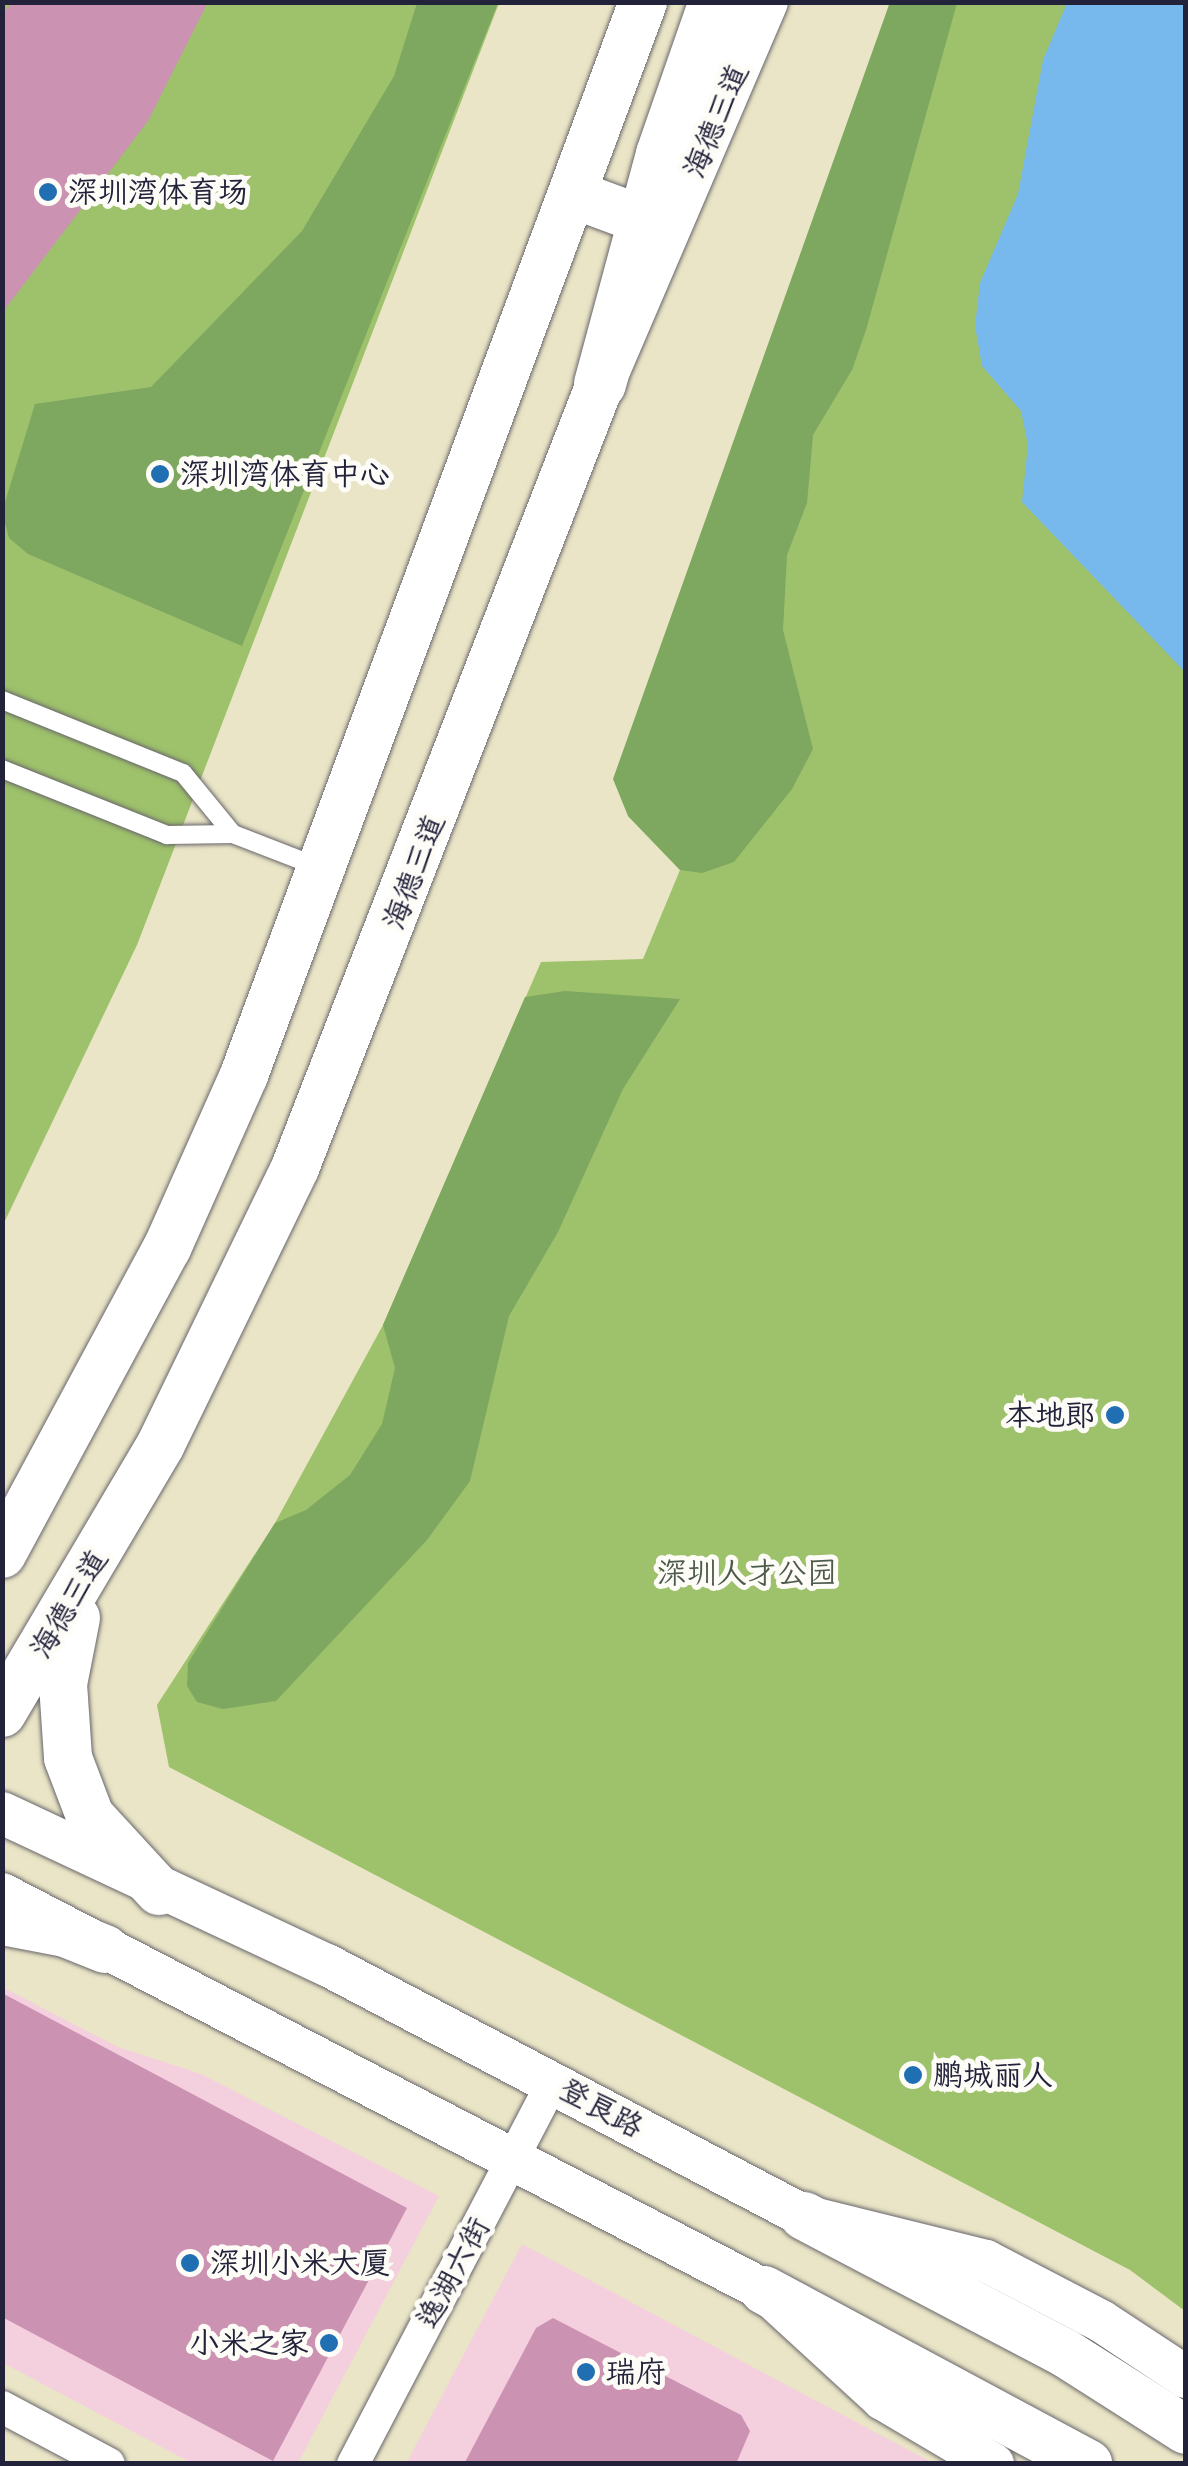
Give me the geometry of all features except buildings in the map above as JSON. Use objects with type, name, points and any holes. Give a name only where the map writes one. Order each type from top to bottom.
[{"type":"main road","points":[[2,1554],[168,1248],[325,870],[643,2]]},
{"type":"main road","points":[[600,384],[643,220],[715,2]]},
{"type":"main road","name":"海德三道","points":[[2,1714],[87,1576],[225,1320],[295,1168],[600,384],[764,2]]},
{"type":"main road","points":[[573,194],[643,220]]},
{"type":"main road","points":[[87,1576],[62,1684],[68,1758],[90,1816],[159,1891]]},
{"type":"main road","points":[[2,1922],[65,1932],[105,1949]]},
{"type":"main road","name":"登良路","points":[[804,2216],[1065,2353],[1186,2430]]},
{"type":"main road","points":[[764,2290],[1088,2464]]},
{"type":"street","name":"登良路","points":[[2,1813],[159,1891],[326,1965],[804,2216]]},
{"type":"street","points":[[2,1894],[764,2290],[883,2399],[994,2464]]},
{"type":"street","name":"逸湖六街","points":[[353,2464],[552,2083]]},
{"type":"street","points":[[804,2216],[986,2261],[1101,2321],[1186,2378]]},
{"type":"street","points":[[2,2407],[110,2464]]},
{"type":"lane","points":[[2,700],[183,773],[233,834]]},
{"type":"lane","points":[[2,769],[167,835],[233,834],[325,870]]},
{"type":"shaded area","name":"深圳小米大厦","points":[[2,1987],[118,2047],[201,2074],[439,2196],[298,2463],[192,2463],[3,2363]]},
{"type":"shaded area","points":[[522,2244],[933,2463],[406,2464]]},
{"type":"green space","points":[[890,2],[957,3],[866,330],[852,370],[813,435],[807,503],[787,555],[783,630],[813,749],[792,789],[734,862],[702,873],[680,870],[628,816],[613,779]]},
{"type":"green space","name":"深圳湾体育中心","points":[[2,3],[499,3],[137,945],[3,1225]]},
{"type":"green space","points":[[417,3],[498,3],[242,646],[28,554],[9,538],[2,512],[35,404],[151,387],[302,231],[394,76]]},
{"type":"green space","name":"深圳人才公园","points":[[890,3],[1185,3],[1185,2311],[1130,2270],[169,1767],[157,1705],[275,1523],[383,1325],[541,962],[643,959],[680,870],[628,816]]},
{"type":"green space","points":[[565,991],[680,999],[623,1089],[558,1232],[509,1316],[470,1481],[427,1540],[276,1701],[223,1709],[197,1702],[187,1686],[188,1663],[275,1523],[306,1510],[350,1475],[382,1424],[395,1368],[383,1325],[525,997]]},
{"type":"water","points":[[1067,3],[1185,3],[1185,672],[1022,502],[1028,445],[1021,411],[982,366],[975,326],[980,283],[1018,194],[1043,60]]},
{"type":"place","name":"深圳湾体育场","points":[[48,192]]},
{"type":"place","name":"深圳湾体育中心","points":[[160,474]]},
{"type":"place","name":"本地郎","points":[[1115,1415]]},
{"type":"place","name":"鹏城丽人","points":[[913,2075]]},
{"type":"place","name":"深圳小米大厦","points":[[190,2263]]},
{"type":"place","name":"小米之家","points":[[329,2343]]},
{"type":"place","name":"瑞府","points":[[586,2372]]}]
